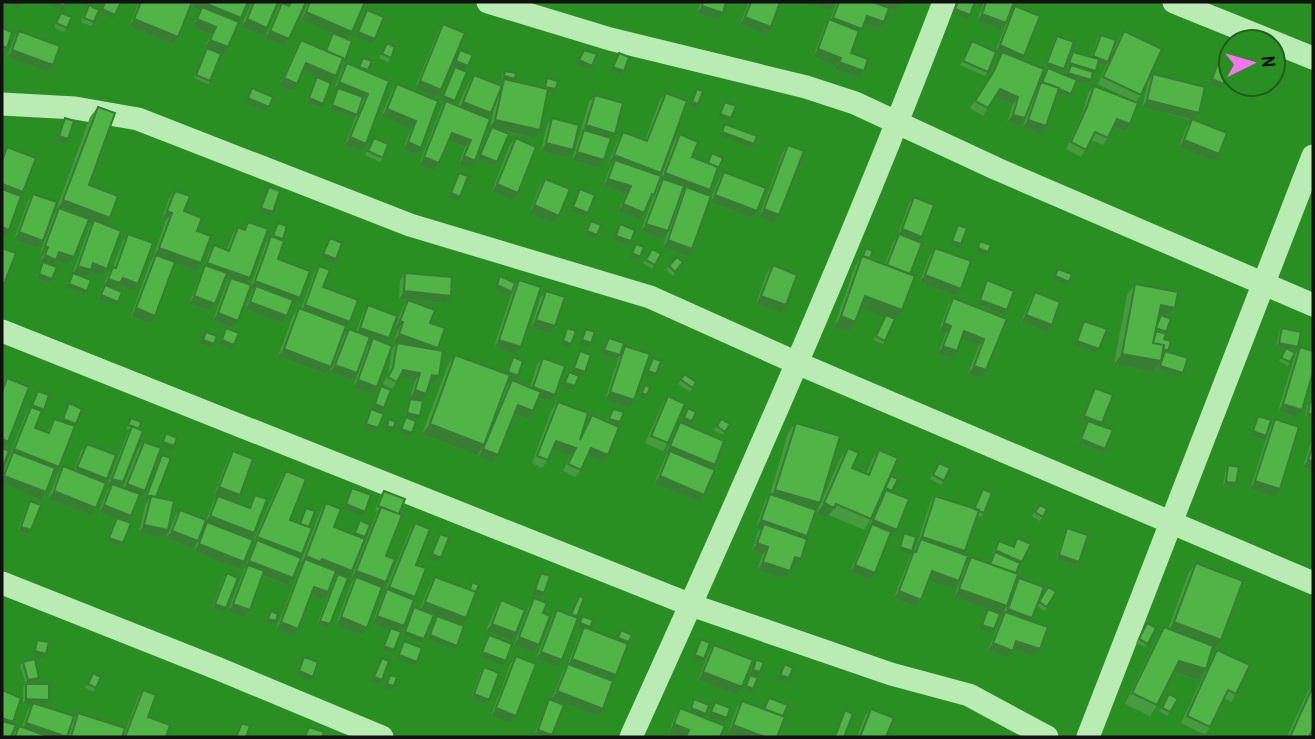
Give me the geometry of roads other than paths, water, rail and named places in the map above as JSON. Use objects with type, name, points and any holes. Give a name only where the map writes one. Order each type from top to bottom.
[{"type":"street","points":[[488,2],[610,39],[806,87],[855,103],[997,169],[1313,305]]},
{"type":"street","points":[[631,737],[797,363],[898,122],[944,2]]},
{"type":"street","points":[[1174,2],[1313,58]]},
{"type":"street","points":[[2,104],[75,108],[138,119],[410,225],[650,297],[797,363],[1313,583]]},
{"type":"street","points":[[1088,737],[1313,156]]},
{"type":"street","points":[[2,331],[691,605],[891,674],[969,695],[1047,737]]},
{"type":"street","points":[[2,583],[382,737]]}]
